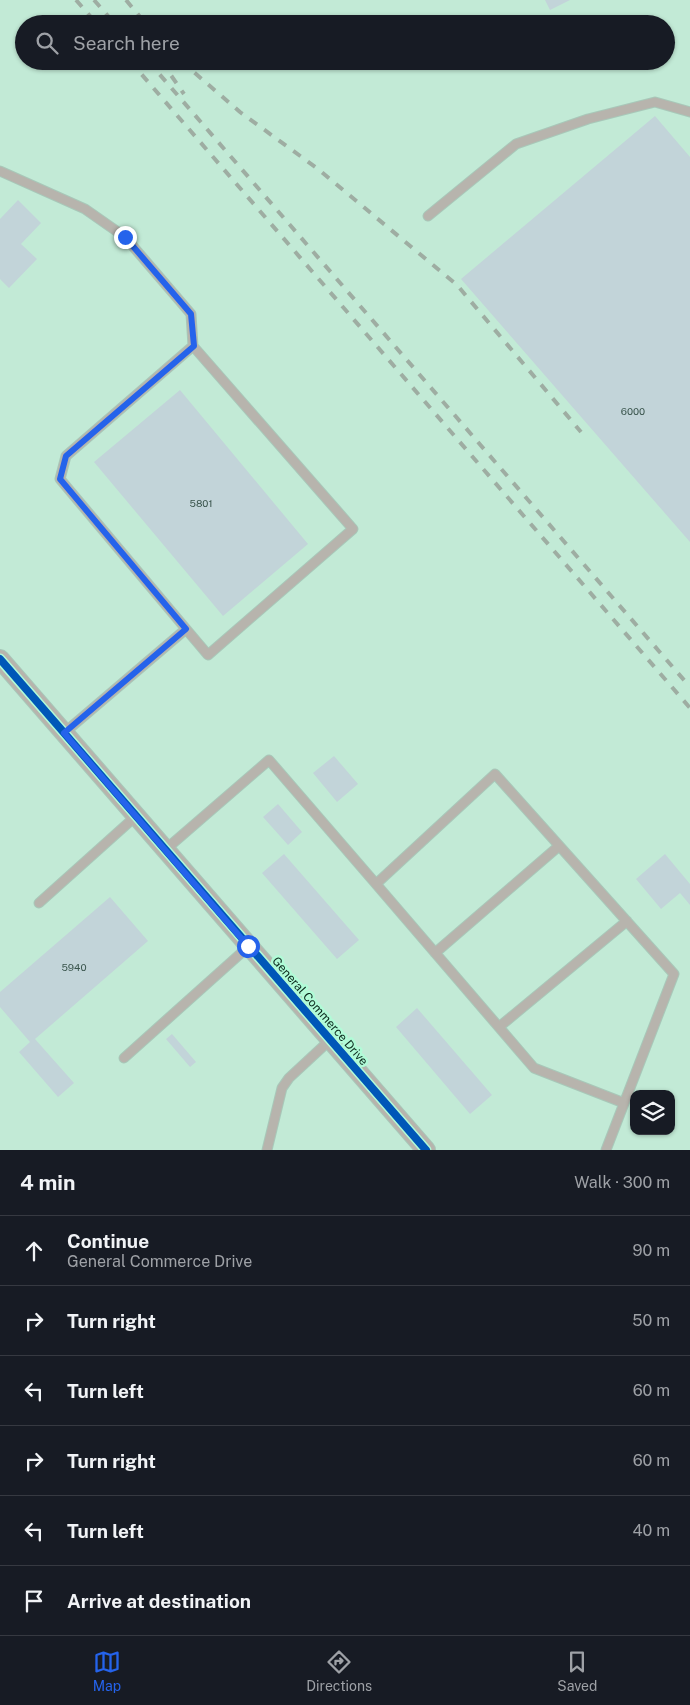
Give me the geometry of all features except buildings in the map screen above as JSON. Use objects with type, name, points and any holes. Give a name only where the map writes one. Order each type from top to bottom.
[{"type":"street","name":"General Commerce Drive","points":[[0,659],[426,1150]]},
{"type":"lane","points":[[428,216],[516,144],[588,119],[655,102],[690,112]]},
{"type":"lane","points":[[0,171],[85,208],[125,237],[191,314],[194,346],[353,529],[208,655],[60,479],[66,456],[194,346]]},
{"type":"lane","points":[[64,733],[186,629]]},
{"type":"lane","points":[[165,850],[269,760],[534,1068],[624,1103]]},
{"type":"lane","points":[[376,884],[495,774],[674,974],[606,1150]]},
{"type":"lane","points":[[39,903],[136,816]]},
{"type":"lane","points":[[435,952],[559,846]]},
{"type":"lane","points":[[499,1027],[627,921]]},
{"type":"lane","points":[[124,1058],[248,946]]},
{"type":"lane","points":[[267,1150],[282,1088],[289,1078],[330,1040]]},
{"type":"railway","points":[[76,0],[89,15]]},
{"type":"railway","points":[[94,0],[107,15]]},
{"type":"railway","points":[[126,0],[138,15]]},
{"type":"railway","points":[[138,70],[690,708]]},
{"type":"railway","points":[[156,70],[690,687]]},
{"type":"railway","points":[[167,70],[184,94]]},
{"type":"railway","points":[[191,70],[240,112],[318,169],[457,285],[581,432]]},
{"type":"cycle path","points":[[0,659],[426,1150]]},
{"type":"route","points":[[125,237],[191,314],[194,346],[66,456],[60,479],[186,629],[64,733],[248,946]]}]
